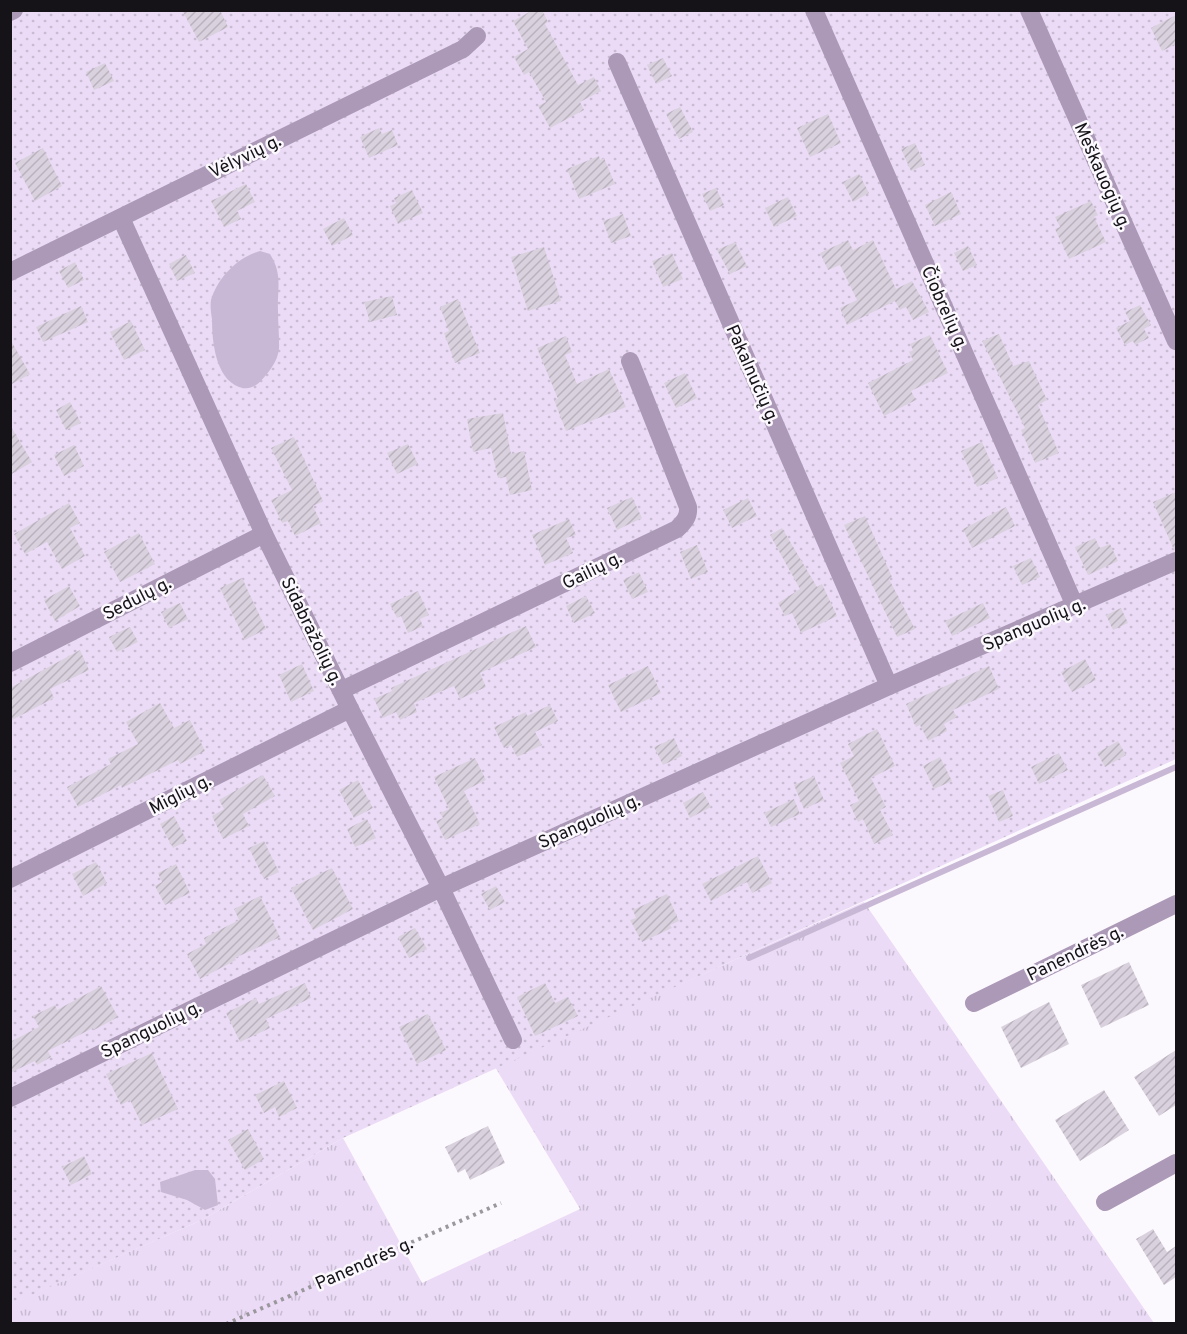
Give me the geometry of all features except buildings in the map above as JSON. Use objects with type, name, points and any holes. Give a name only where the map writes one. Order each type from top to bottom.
[{"type":"street","name":"Čiobrelių g.","points":[[814,10],[1075,606]]},
{"type":"street","name":"Meškauogių g.","points":[[1029,10],[1176,341]]},
{"type":"street","name":"Vėlyvių g.","points":[[10,272],[463,49],[477,36]]},
{"type":"street","name":"Pakalnučių g.","points":[[617,62],[889,686]]},
{"type":"street","name":"Sidabražolių g.","points":[[121,218],[264,534],[441,888],[513,1040]]},
{"type":"street","name":"Gailių g.","points":[[342,690],[677,528],[683,523],[689,515],[688,507],[630,361]]},
{"type":"street","name":"Sedulų g.","points":[[10,663],[264,534]]},
{"type":"street","name":"Spanguolių g.","points":[[10,1098],[441,888],[889,686],[1176,561]]},
{"type":"street","name":"Miglių g.","points":[[10,879],[350,709]]},
{"type":"street","name":"Panendrės g.","points":[[974,1003],[1176,904]]},
{"type":"street","points":[[1105,1202],[1176,1163]]},
{"type":"path","name":"Panendrės g.","points":[[226,1323],[501,1203]]},
{"type":"green space","points":[[11,11],[1176,11],[1176,759],[343,1138],[202,1220],[11,1304]]},
{"type":"green space","points":[[864,902],[1154,1323],[11,1324],[10,1304],[202,1220],[343,1138],[422,1283],[580,1209],[495,1067]]},
{"type":"shaded area","points":[[260,251],[270,254],[277,269],[279,347],[274,364],[263,379],[254,386],[243,388],[225,376],[216,358],[211,302],[219,283],[230,269],[244,258]]},
{"type":"shaded area","points":[[195,1170],[208,1170],[215,1179],[218,1205],[205,1210],[187,1200],[161,1192],[160,1182]]},
{"type":"waterway","points":[[749,958],[1176,767]]}]
